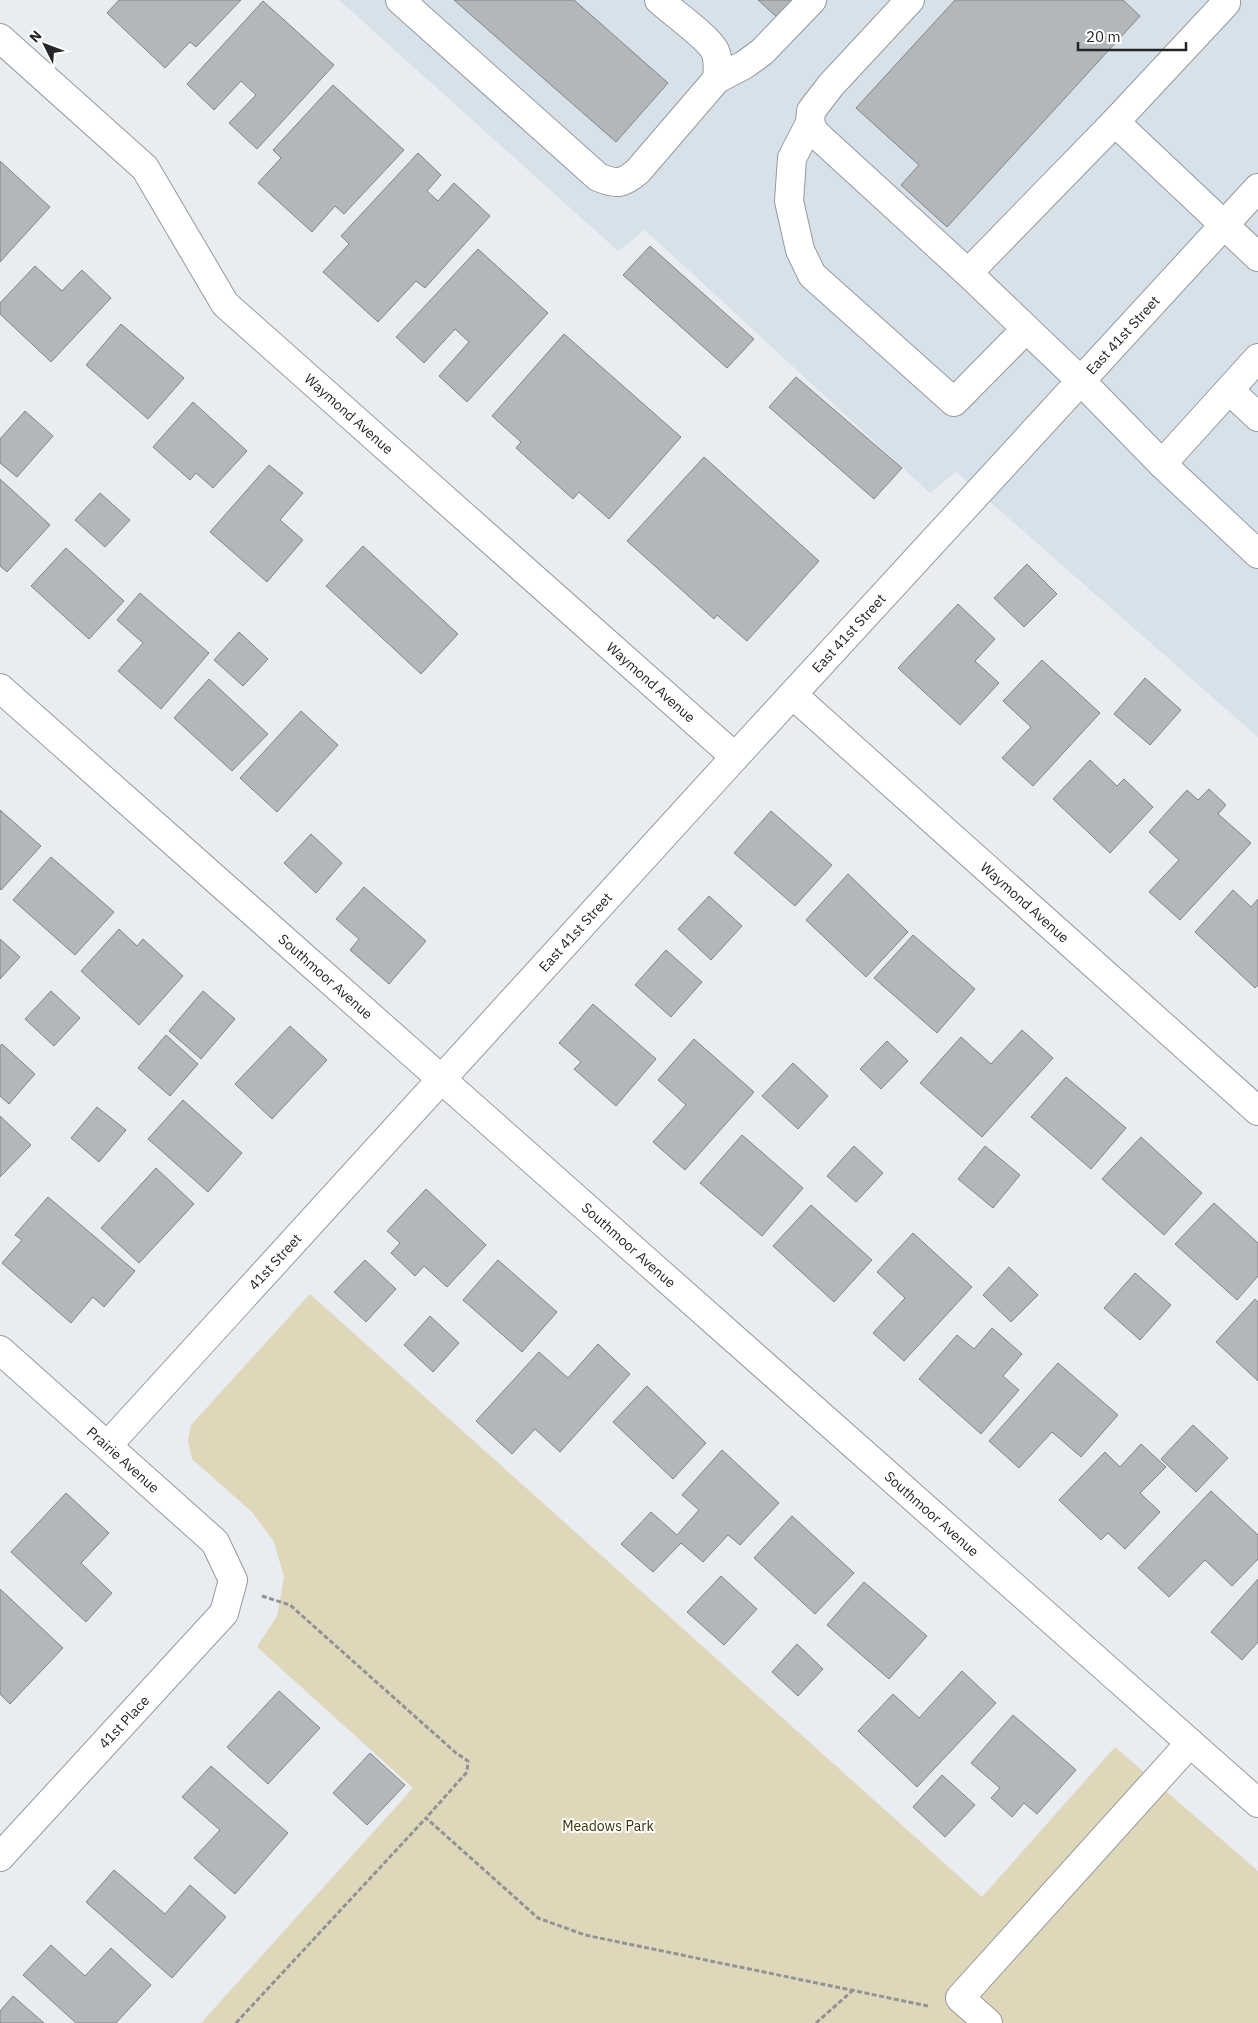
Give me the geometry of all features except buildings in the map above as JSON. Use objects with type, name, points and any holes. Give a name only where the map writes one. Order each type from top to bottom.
[{"type":"street","points":[[400,0],[598,177],[611,182],[626,181],[638,171],[717,79],[744,65],[762,52],[812,0]]},
{"type":"street","points":[[659,0],[706,40],[715,51],[719,65],[717,79]]},
{"type":"street","points":[[910,0],[831,85],[810,111],[810,123],[815,134],[968,273],[1081,381],[1162,464],[1258,554]]},
{"type":"street","points":[[968,273],[1115,122],[1226,3],[1226,0]]},
{"type":"street","name":"Waymond Avenue","points":[[0,38],[145,168],[225,304],[735,757]]},
{"type":"street","points":[[1115,122],[1258,257]]},
{"type":"street","points":[[810,123],[792,158],[789,201],[800,250],[812,275],[954,402],[1026,328]]},
{"type":"street","name":"East 41st Street","points":[[440,1080],[1258,188]]},
{"type":"street","points":[[1162,464],[1258,358]]},
{"type":"street","points":[[1228,390],[1258,417]]},
{"type":"street","name":"Southmoor Avenue","points":[[0,688],[440,1080],[1257,1799]]},
{"type":"street","name":"Waymond Avenue","points":[[793,695],[1258,1110]]},
{"type":"street","name":"41st Street","points":[[108,1445],[440,1080]]},
{"type":"street","name":"Prairie Avenue","points":[[0,1350],[215,1542],[232,1583]]},
{"type":"street","name":"41st Place","points":[[0,1857],[224,1613],[232,1583]]},
{"type":"street","points":[[988,2023],[960,1998],[1190,1742]]},
{"type":"path","points":[[232,1583],[290,1605],[456,1753],[468,1761],[468,1772],[236,2023]]},
{"type":"path","points":[[426,1818],[538,1918],[585,1935],[928,2006]]},
{"type":"path","points":[[816,2023],[853,1991]]},
{"type":"shaded area","points":[[339,0],[1258,0],[1258,737],[956,472],[930,493],[645,230],[618,251]]},
{"type":"green space","name":"Meadows Park","points":[[310,1294],[982,1897],[1115,1747],[1258,1871],[1258,2023],[201,2023],[413,1788],[257,1647],[277,1616],[284,1577],[274,1542],[252,1512],[192,1459],[188,1441],[191,1425]]}]
